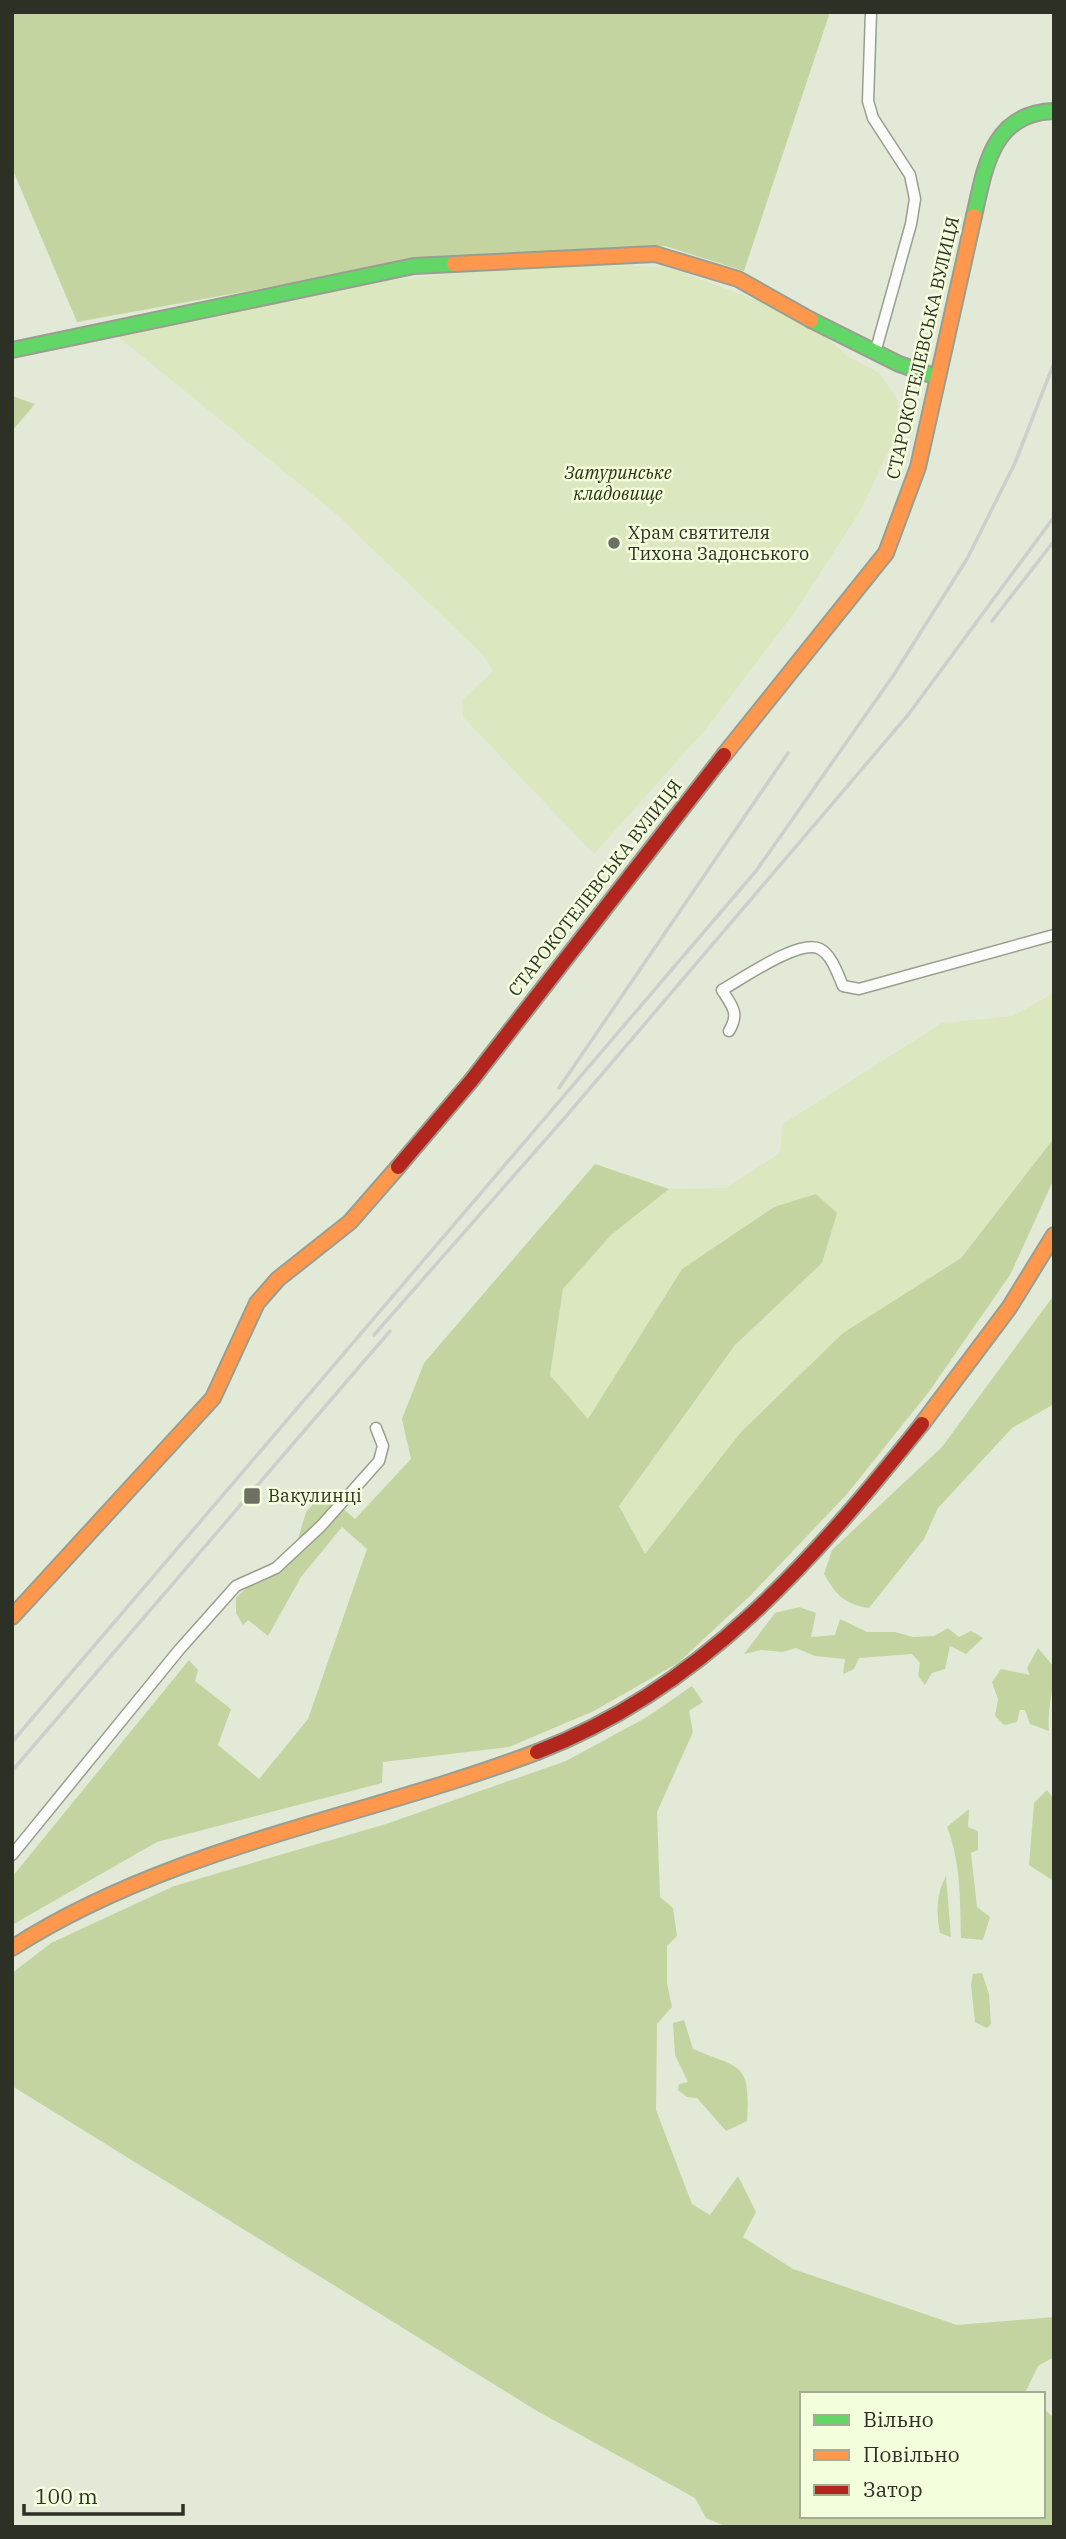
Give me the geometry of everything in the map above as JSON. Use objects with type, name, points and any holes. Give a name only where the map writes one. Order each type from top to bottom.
[{"type":"street","points":[[869,13],[868,101],[873,118],[911,175],[915,199],[911,224],[875,353]]},
{"type":"street","name":"СТАРОКОТЕЛЕВСЬКА ВУЛИЦЯ","points":[[12,1617],[213,1398],[257,1303],[278,1279],[350,1222],[471,1081],[611,897],[886,553],[918,467],[986,162],[998,136],[1016,118],[1041,110],[1054,111]]},
{"type":"street","points":[[12,350],[414,266],[655,254],[738,279],[875,353],[937,377]]},
{"type":"street","points":[[729,1031],[736,1020],[736,1011],[722,989],[793,950],[808,947],[820,949],[829,957],[843,986],[859,989],[1054,935]]},
{"type":"street","points":[[12,1948],[57,1917],[158,1873],[496,1766],[591,1729],[642,1702],[698,1663],[763,1607],[848,1514],[977,1353],[1054,1235]]},
{"type":"street","points":[[12,1855],[179,1650],[236,1586],[276,1568],[321,1526],[379,1461],[383,1446],[376,1428]]},
{"type":"green space","points":[[12,12],[830,12],[744,271],[665,246],[418,260],[77,322],[12,168]]},
{"type":"green space","name":"Затуринське кладовище","points":[[595,265],[667,267],[756,300],[821,332],[847,356],[879,373],[898,400],[897,433],[861,510],[794,613],[705,730],[594,854],[463,717],[462,700],[493,671],[483,655],[334,512],[117,336],[379,282],[480,270]]},
{"type":"green space","points":[[12,396],[35,404],[12,431]]},
{"type":"green space","points":[[1054,993],[1054,1138],[960,1258],[843,1333],[741,1432],[645,1554],[619,1506],[735,1345],[822,1263],[816,1194],[774,1207],[682,1269],[588,1419],[550,1375],[563,1288],[611,1235],[669,1189],[726,1188],[780,1153],[783,1124],[942,1023],[1013,1016]]},
{"type":"green space","points":[[1054,1138],[1054,1179],[1010,1275],[928,1393],[847,1494],[751,1595],[678,1663],[594,1711],[509,1747],[383,1762],[382,1783],[157,1842],[12,1925],[12,1877],[189,1660],[198,1670],[195,1681],[231,1709],[218,1745],[259,1779],[308,1719],[367,1549],[342,1527],[301,1577],[268,1636],[248,1620],[243,1625],[236,1613],[236,1598],[298,1539],[306,1512],[324,1492],[355,1519],[411,1459],[402,1419],[424,1363],[595,1164],[669,1189],[611,1235],[563,1289],[550,1375],[588,1419],[682,1269],[774,1207],[816,1194],[837,1213],[822,1263],[735,1345],[619,1506],[645,1554],[741,1432],[843,1333],[961,1258]]},
{"type":"green space","points":[[1054,1295],[1054,1404],[1012,1428],[938,1508],[924,1539],[869,1608],[853,1604],[842,1597],[824,1574],[832,1550],[942,1447]]},
{"type":"green space","points":[[799,1607],[816,1613],[811,1637],[835,1635],[840,1619],[867,1632],[895,1632],[913,1637],[934,1636],[948,1628],[959,1637],[971,1631],[983,1638],[966,1654],[950,1646],[945,1669],[932,1673],[925,1685],[918,1676],[920,1663],[912,1654],[859,1658],[854,1669],[843,1674],[845,1659],[815,1656],[796,1648],[782,1652],[761,1650],[744,1654],[775,1613]]},
{"type":"green space","points":[[1038,1648],[1054,1667],[1049,1731],[1030,1724],[1025,1710],[1020,1710],[1017,1722],[1004,1725],[995,1716],[998,1699],[992,1682],[1001,1669],[1030,1675],[1027,1668]]},
{"type":"green space","points":[[692,1686],[703,1702],[689,1711],[693,1732],[657,1812],[660,1897],[673,1908],[677,1936],[667,1946],[667,1983],[672,2007],[657,2024],[656,2110],[692,2204],[710,2215],[738,2176],[756,2212],[743,2237],[793,2269],[957,2325],[1054,2317],[1054,2357],[1038,2366],[1027,2392],[800,2392],[800,2518],[1045,2518],[1045,2410],[1054,2418],[1054,2527],[727,2527],[706,2518],[695,2498],[537,2411],[12,2086],[12,1973],[51,1943],[174,1886],[386,1824],[566,1761],[647,1717]]},
{"type":"green space","points":[[1047,1790],[1054,1799],[1052,1880],[1029,1865],[1034,1803]]},
{"type":"green space","points":[[969,1809],[968,1827],[978,1831],[978,1850],[971,1853],[977,1907],[990,1917],[983,1940],[961,1938],[957,1868],[947,1827]]},
{"type":"green space","points":[[946,1876],[951,1937],[940,1933],[938,1918],[939,1896]]},
{"type":"green space","points":[[982,1973],[989,1994],[991,2024],[987,2028],[975,2022],[971,1985],[973,1974]]},
{"type":"green space","points":[[684,2020],[693,2049],[732,2065],[744,2077],[747,2087],[747,2121],[726,2131],[697,2098],[687,2097],[678,2090],[679,2084],[688,2082],[675,2055],[673,2023]]},
{"type":"railway","points":[[12,1742],[756,871],[893,676],[967,559],[1015,463],[1054,363]]},
{"type":"railway","points":[[374,1335],[568,1114],[908,715],[1054,517]]},
{"type":"railway","points":[[992,621],[1054,541]]},
{"type":"railway","points":[[559,1088],[788,753]]},
{"type":"railway","points":[[12,1771],[390,1331]]},
{"type":"traffic: fast","points":[[974,216],[988,162],[1004,132],[1017,121],[1033,114],[1054,111]]},
{"type":"traffic: fast","points":[[12,350],[414,266],[454,264]]},
{"type":"traffic: fast","points":[[811,320],[899,364],[937,377]]},
{"type":"traffic: slow","points":[[724,755],[886,553],[918,467],[974,216]]},
{"type":"traffic: slow","points":[[454,264],[655,254],[738,279],[811,320]]},
{"type":"traffic: slow","points":[[12,1617],[213,1398],[257,1303],[278,1279],[350,1222],[398,1167]]},
{"type":"traffic: slow","points":[[922,1424],[1009,1308],[1054,1235]]},
{"type":"traffic: slow","points":[[12,1948],[73,1913],[202,1859],[537,1752]]},
{"type":"traffic: jam","points":[[398,1167],[471,1081],[724,755]]},
{"type":"traffic: jam","points":[[537,1752],[597,1725],[652,1693],[703,1656],[751,1615],[797,1570],[882,1474],[922,1424]]},
{"type":"place","name":"Храм святителя Тихона Задонського","points":[[614,543]]},
{"type":"place","name":"Вакулинці","points":[[252,1496]]}]
